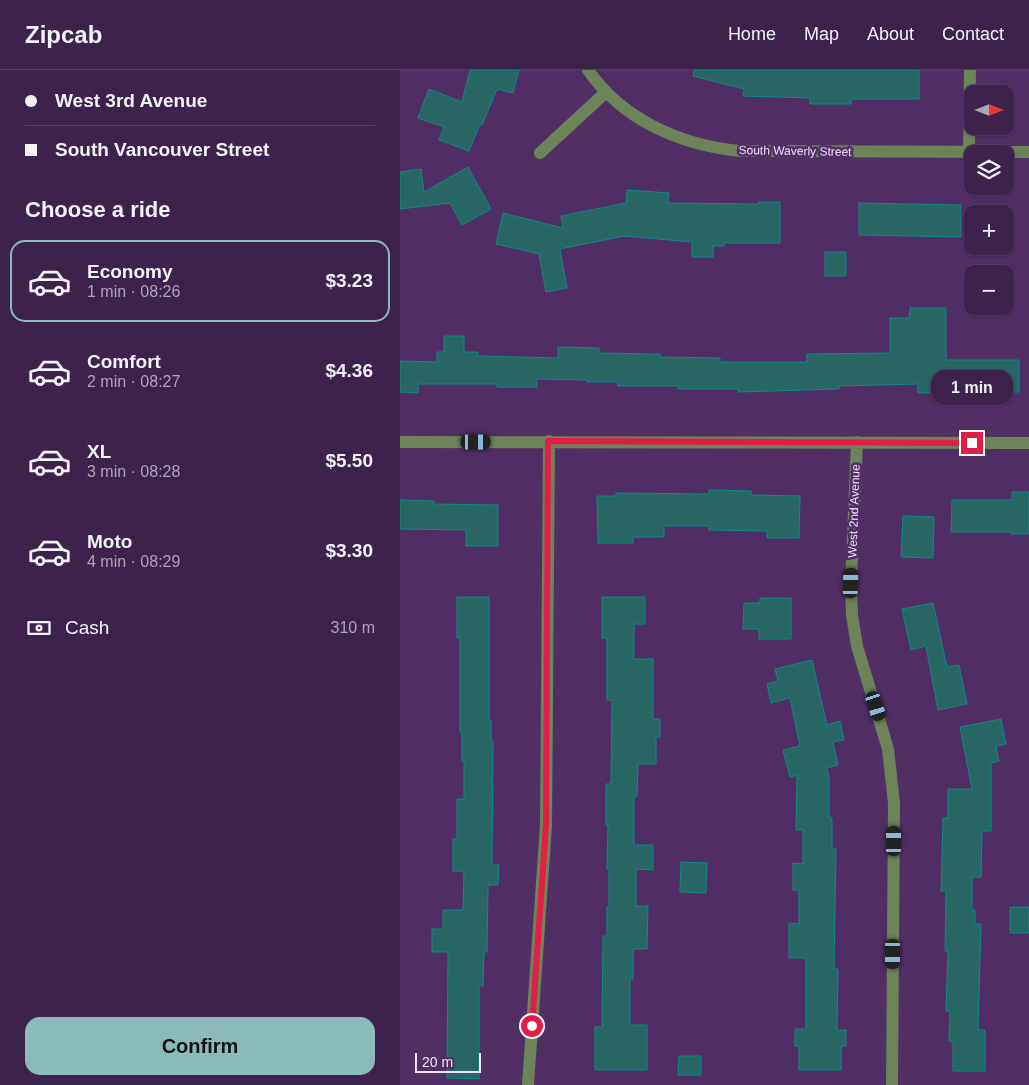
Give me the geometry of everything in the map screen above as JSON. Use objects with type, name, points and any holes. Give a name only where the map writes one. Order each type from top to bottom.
[{"type":"street","name":"South Waverly Street","points":[[588,70],[606,92],[625,109],[665,133],[716,149],[740,151],[964,152]]},
{"type":"street","points":[[969,145],[970,70]]},
{"type":"street","points":[[540,153],[606,92]]},
{"type":"street","name":"South Waverly Street","points":[[1014,152],[1029,152]]},
{"type":"street","points":[[528,1085],[546,825],[548,441]]},
{"type":"street","points":[[400,442],[1029,443]]},
{"type":"street","name":"West 2nd Avenue","points":[[857,442],[851,583],[852,615],[857,646],[888,749],[894,803],[892,1085]]},
{"type":"building","points":[[470,70],[519,70],[513,93],[497,89],[469,151],[439,140],[444,127],[418,118],[429,89],[462,102]]},
{"type":"building","points":[[694,70],[919,70],[919,99],[851,99],[851,104],[810,104],[810,98],[743,96],[744,89],[693,76]]},
{"type":"building","points":[[468,167],[491,209],[462,225],[450,203],[400,209],[400,172],[421,169],[424,192]]},
{"type":"building","points":[[627,190],[669,193],[668,203],[759,204],[759,202],[780,202],[780,243],[724,243],[724,246],[713,246],[713,257],[692,257],[692,242],[624,236],[560,249],[567,288],[546,292],[539,254],[496,244],[503,213],[563,228],[561,216],[626,203]]},
{"type":"building","points":[[859,203],[961,205],[961,237],[859,235]]},
{"type":"building","points":[[825,252],[846,252],[846,276],[825,276]]},
{"type":"building","points":[[910,308],[946,308],[946,360],[1019,360],[1019,392],[918,393],[918,384],[839,386],[839,389],[738,392],[738,389],[678,389],[678,386],[618,386],[618,382],[537,379],[537,387],[497,387],[497,384],[418,384],[418,393],[400,392],[400,361],[437,362],[437,352],[444,352],[444,336],[464,336],[464,352],[478,352],[478,356],[558,358],[558,347],[599,348],[599,353],[660,354],[660,357],[720,358],[720,362],[807,362],[807,354],[890,353],[890,318],[909,318]]},
{"type":"building","points":[[709,490],[751,491],[751,495],[800,496],[799,538],[767,538],[767,531],[709,530],[709,526],[664,526],[664,537],[633,537],[633,543],[598,543],[597,496],[616,496],[616,493],[709,494]]},
{"type":"building","points":[[1012,492],[1029,492],[1029,534],[1011,534],[1011,532],[951,532],[952,500],[1012,500]]},
{"type":"building","points":[[400,500],[434,501],[434,504],[498,505],[498,546],[466,546],[466,530],[400,529]]},
{"type":"building","points":[[903,516],[934,517],[933,558],[901,557]]},
{"type":"building","points":[[457,597],[489,597],[489,720],[491,720],[491,741],[493,741],[492,865],[499,865],[498,885],[488,885],[487,952],[484,952],[483,986],[479,986],[479,1079],[447,1078],[448,952],[432,952],[432,929],[443,929],[443,910],[463,910],[464,871],[453,871],[453,839],[457,839],[457,799],[464,799],[464,761],[462,761],[462,732],[460,732],[460,638],[457,638]]},
{"type":"building","points":[[602,597],[645,597],[645,624],[634,624],[634,659],[653,659],[653,719],[660,719],[660,737],[656,737],[656,764],[638,764],[637,796],[634,796],[634,845],[653,845],[653,870],[636,869],[636,906],[648,906],[647,949],[633,949],[633,979],[630,979],[630,1025],[647,1025],[647,1070],[595,1070],[595,1027],[602,1027],[603,936],[607,936],[607,907],[609,907],[606,784],[611,784],[612,700],[607,700],[607,638],[602,638]]},
{"type":"building","points":[[760,598],[791,598],[791,639],[759,639],[759,629],[743,629],[744,603],[760,603]]},
{"type":"building","points":[[933,603],[947,667],[959,665],[967,704],[938,710],[926,646],[911,650],[902,609]]},
{"type":"building","points":[[812,660],[827,725],[840,721],[844,740],[833,742],[838,765],[827,768],[829,778],[829,817],[832,818],[832,849],[836,849],[834,969],[838,969],[837,1030],[846,1030],[846,1046],[841,1048],[841,1070],[799,1070],[799,1046],[795,1046],[795,1029],[806,1029],[806,958],[789,958],[789,923],[799,924],[799,890],[793,890],[793,863],[803,864],[803,830],[796,830],[797,775],[790,777],[783,750],[800,746],[790,698],[771,703],[767,684],[778,681],[775,669]]},
{"type":"building","points":[[1001,719],[1006,744],[996,746],[999,761],[991,763],[991,831],[982,831],[981,877],[972,877],[972,910],[975,910],[975,924],[981,924],[978,1030],[985,1030],[985,1071],[953,1071],[953,1042],[949,1041],[950,1012],[946,1011],[948,951],[945,951],[946,891],[941,891],[943,818],[948,818],[948,789],[972,789],[960,727]]},
{"type":"building","points":[[681,862],[707,863],[706,893],[680,892]]},
{"type":"building","points":[[1010,907],[1029,907],[1029,933],[1010,933]]},
{"type":"building","points":[[679,1056],[701,1056],[701,1075],[678,1075]]},
{"type":"route","points":[[532,1026],[546,825],[548,441],[972,443]]}]
